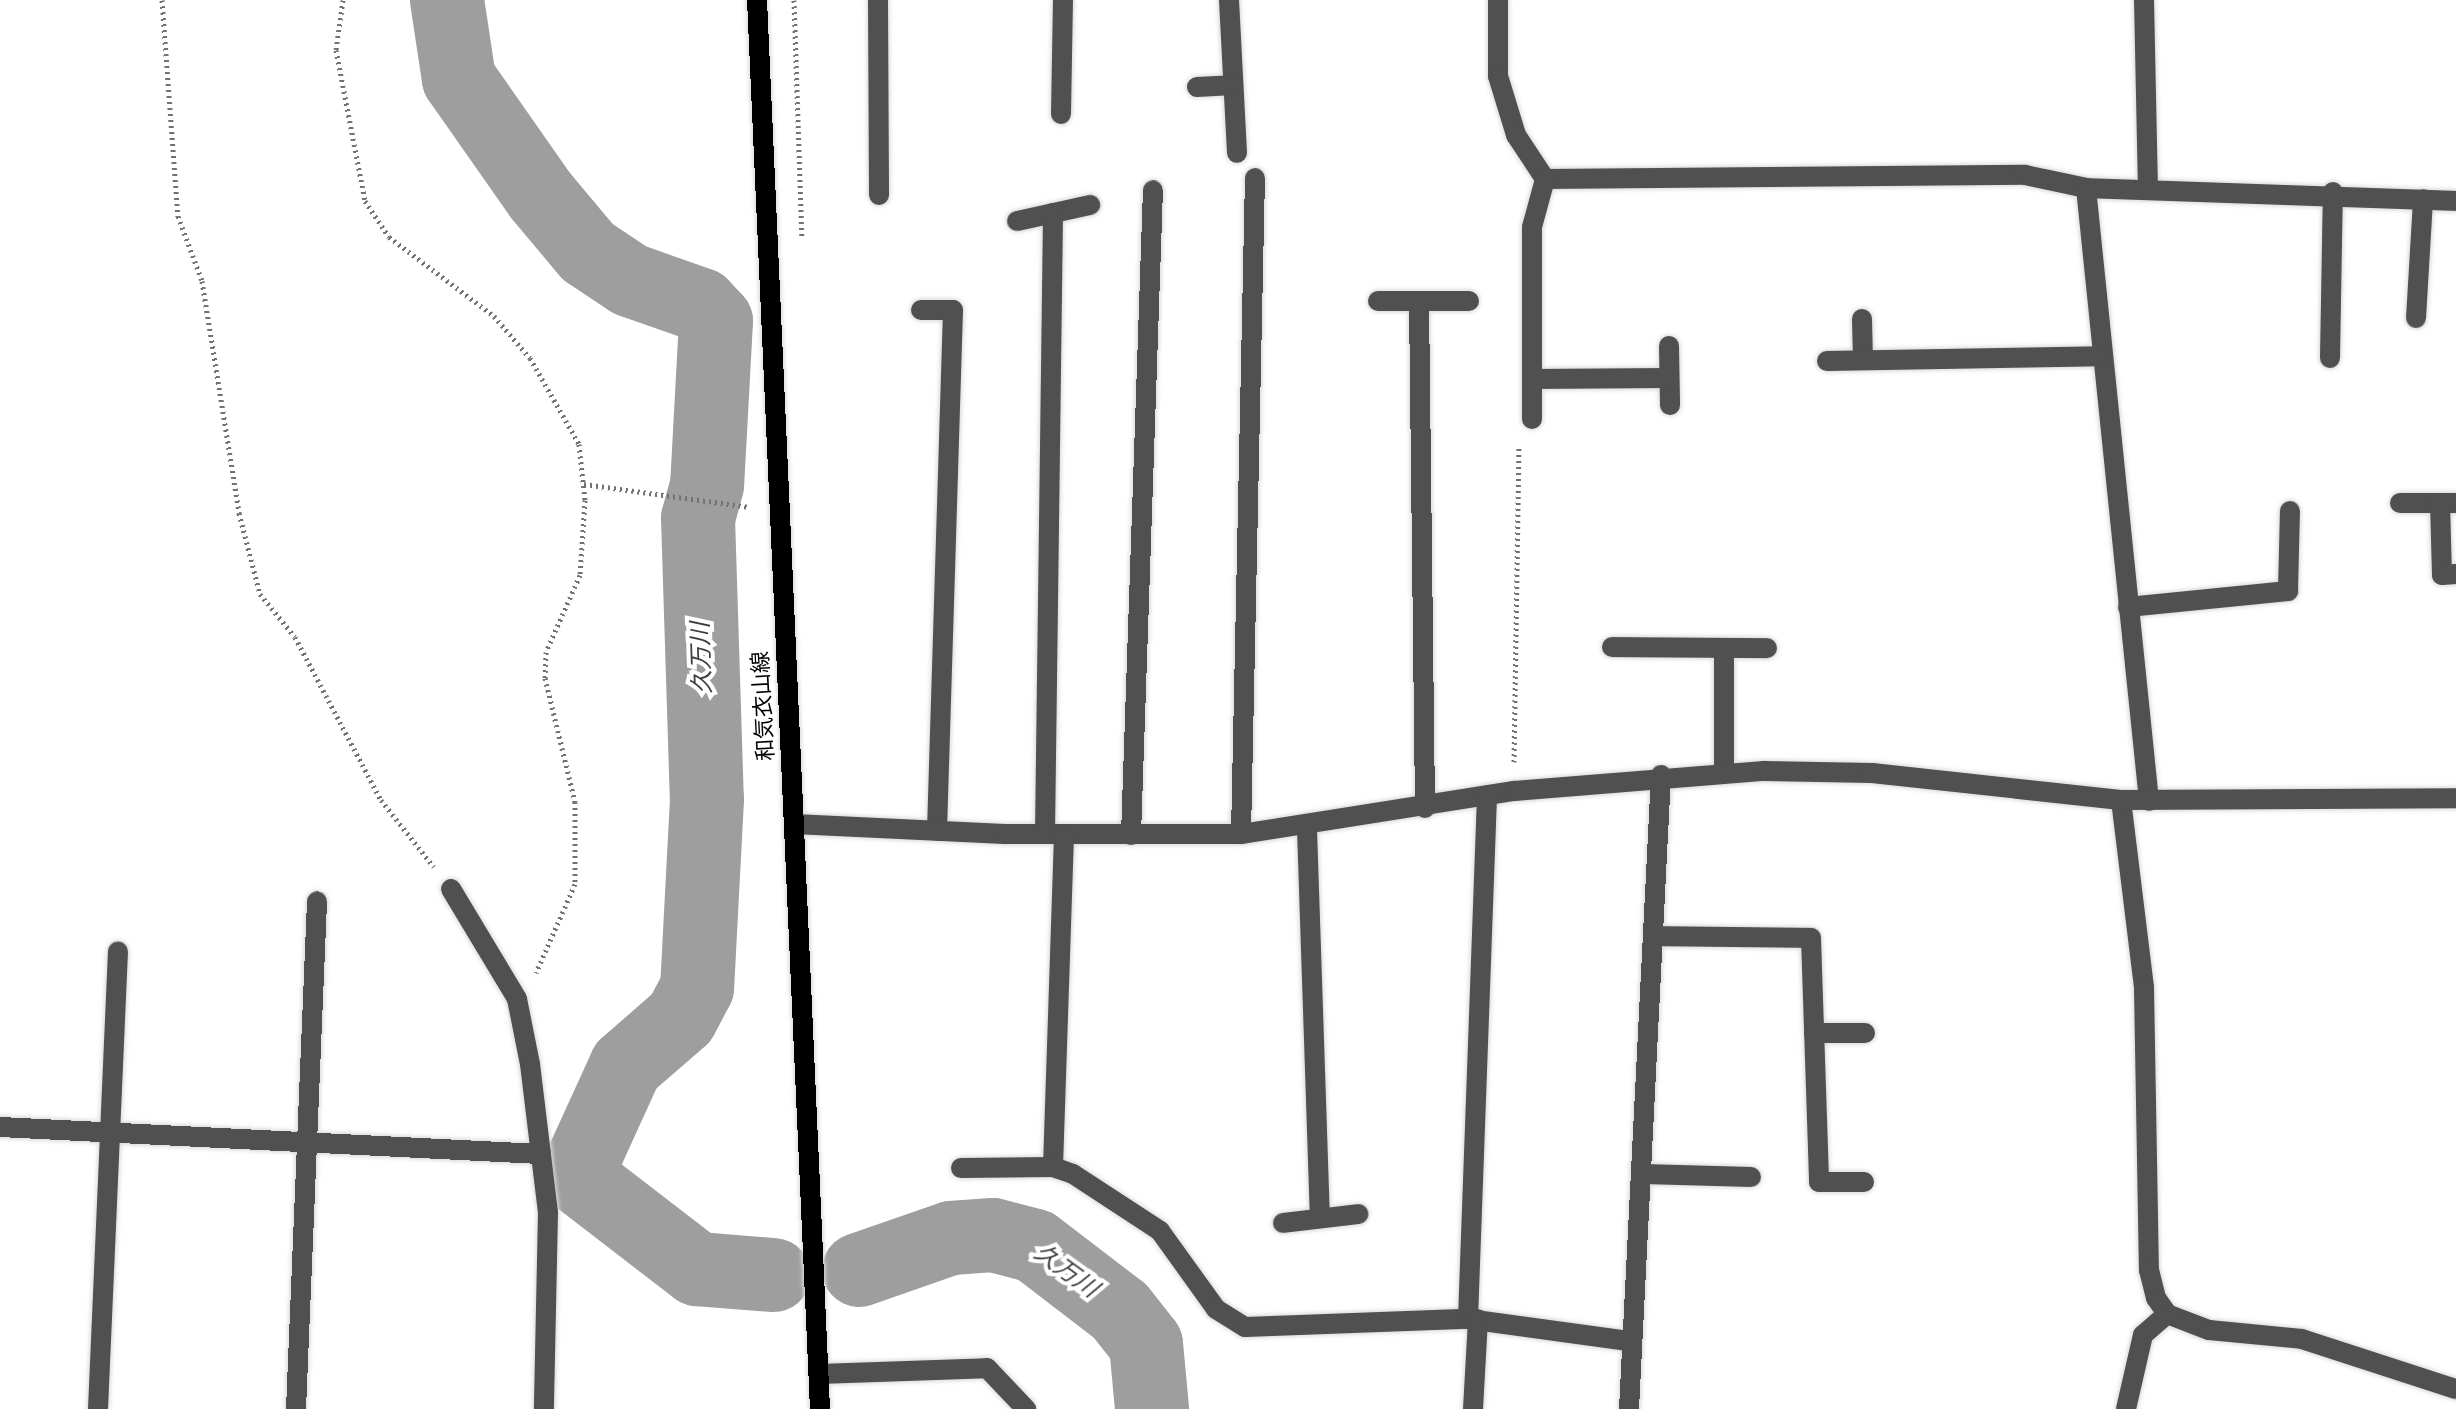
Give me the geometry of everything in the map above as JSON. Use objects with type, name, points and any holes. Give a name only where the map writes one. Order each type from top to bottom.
[{"type":"main road","name":"和気衣山線","points":[[757,0],[820,1409]]},
{"type":"street","points":[[878,0],[879,195]]},
{"type":"street","points":[[1061,114],[1063,0]]},
{"type":"street","points":[[1229,0],[1237,153]]},
{"type":"street","points":[[1498,0],[1498,76],[1516,135],[1545,179],[1532,227],[1532,419]]},
{"type":"street","points":[[2144,0],[2148,186]]},
{"type":"street","points":[[1197,87],[1233,85]]},
{"type":"street","points":[[1545,179],[2025,175],[2086,188],[2148,186],[2333,192],[2456,201]]},
{"type":"street","points":[[1241,834],[1255,178]]},
{"type":"street","points":[[2086,188],[2149,801]]},
{"type":"street","points":[[1131,835],[1153,190]]},
{"type":"street","points":[[2330,358],[2333,192]]},
{"type":"street","points":[[2416,318],[2423,199]]},
{"type":"street","points":[[1017,221],[1090,205]]},
{"type":"street","points":[[1053,213],[1053,1167]]},
{"type":"street","points":[[1378,301],[1469,301]]},
{"type":"street","points":[[1419,301],[1425,808]]},
{"type":"street","points":[[921,310],[953,310],[937,831]]},
{"type":"street","points":[[1862,319],[1863,360]]},
{"type":"street","points":[[1669,346],[1670,405]]},
{"type":"street","points":[[1827,361],[2101,356]]},
{"type":"street","points":[[1532,379],[1669,378]]},
{"type":"street","points":[[2400,503],[2448,503],[2442,575],[2456,574]]},
{"type":"street","points":[[2128,607],[2288,591],[2290,511]]},
{"type":"street","points":[[1612,647],[1767,648]]},
{"type":"street","points":[[1724,648],[1724,772]]},
{"type":"street","points":[[794,824],[1055,835],[1241,834],[1307,829],[1514,791],[1661,775],[1724,772],[1872,773],[2149,801],[2456,798]]},
{"type":"street","points":[[1629,1409],[1629,1341],[1644,1174],[1661,775]]},
{"type":"street","points":[[1473,1409],[1487,795]]},
{"type":"street","points":[[2121,800],[2144,988],[2149,1270],[2167,1314],[2209,1330],[2302,1339],[2456,1389]]},
{"type":"street","points":[[1307,829],[1320,1218]]},
{"type":"street","points":[[451,889],[517,999],[548,1212],[544,1409]]},
{"type":"street","points":[[296,1409],[317,901]]},
{"type":"street","points":[[1654,936],[1811,938],[1819,1182],[1864,1182]]},
{"type":"street","points":[[98,1409],[118,951]]},
{"type":"street","points":[[1814,1033],[1865,1033]]},
{"type":"street","points":[[0,1127],[541,1154]]},
{"type":"street","points":[[961,1168],[1053,1167],[1160,1231],[1216,1309],[1245,1327],[1473,1319],[1629,1341]]},
{"type":"street","points":[[1644,1174],[1751,1177]]},
{"type":"street","points":[[1283,1223],[1358,1214]]},
{"type":"street","points":[[2126,1409],[2143,1335],[2167,1314]]},
{"type":"street","points":[[819,1374],[987,1368],[1026,1409]]},
{"type":"path","points":[[162,0],[176,204],[202,281],[239,513],[260,594],[295,637],[381,800],[451,889]]},
{"type":"path","points":[[343,0],[336,50],[365,201],[389,237],[494,316],[530,358],[579,444],[584,484],[580,575],[546,652],[545,678],[575,802],[575,884],[532,982]]},
{"type":"path","points":[[1514,791],[1517,448],[1532,419]]},
{"type":"path","points":[[584,484],[779,511]]},
{"type":"waterway","name":"久万川","points":[[447,0],[459,79],[541,196],[588,252],[630,280],[701,305],[716,321],[707,485],[698,518],[707,799],[697,988],[681,1018],[626,1066],[585,1156],[584,1182],[697,1269],[774,1275]]},
{"type":"waterway","name":"久万川","points":[[859,1270],[951,1238],[993,1235],[1035,1246],[1120,1311],[1146,1344],[1152,1409]]}]
